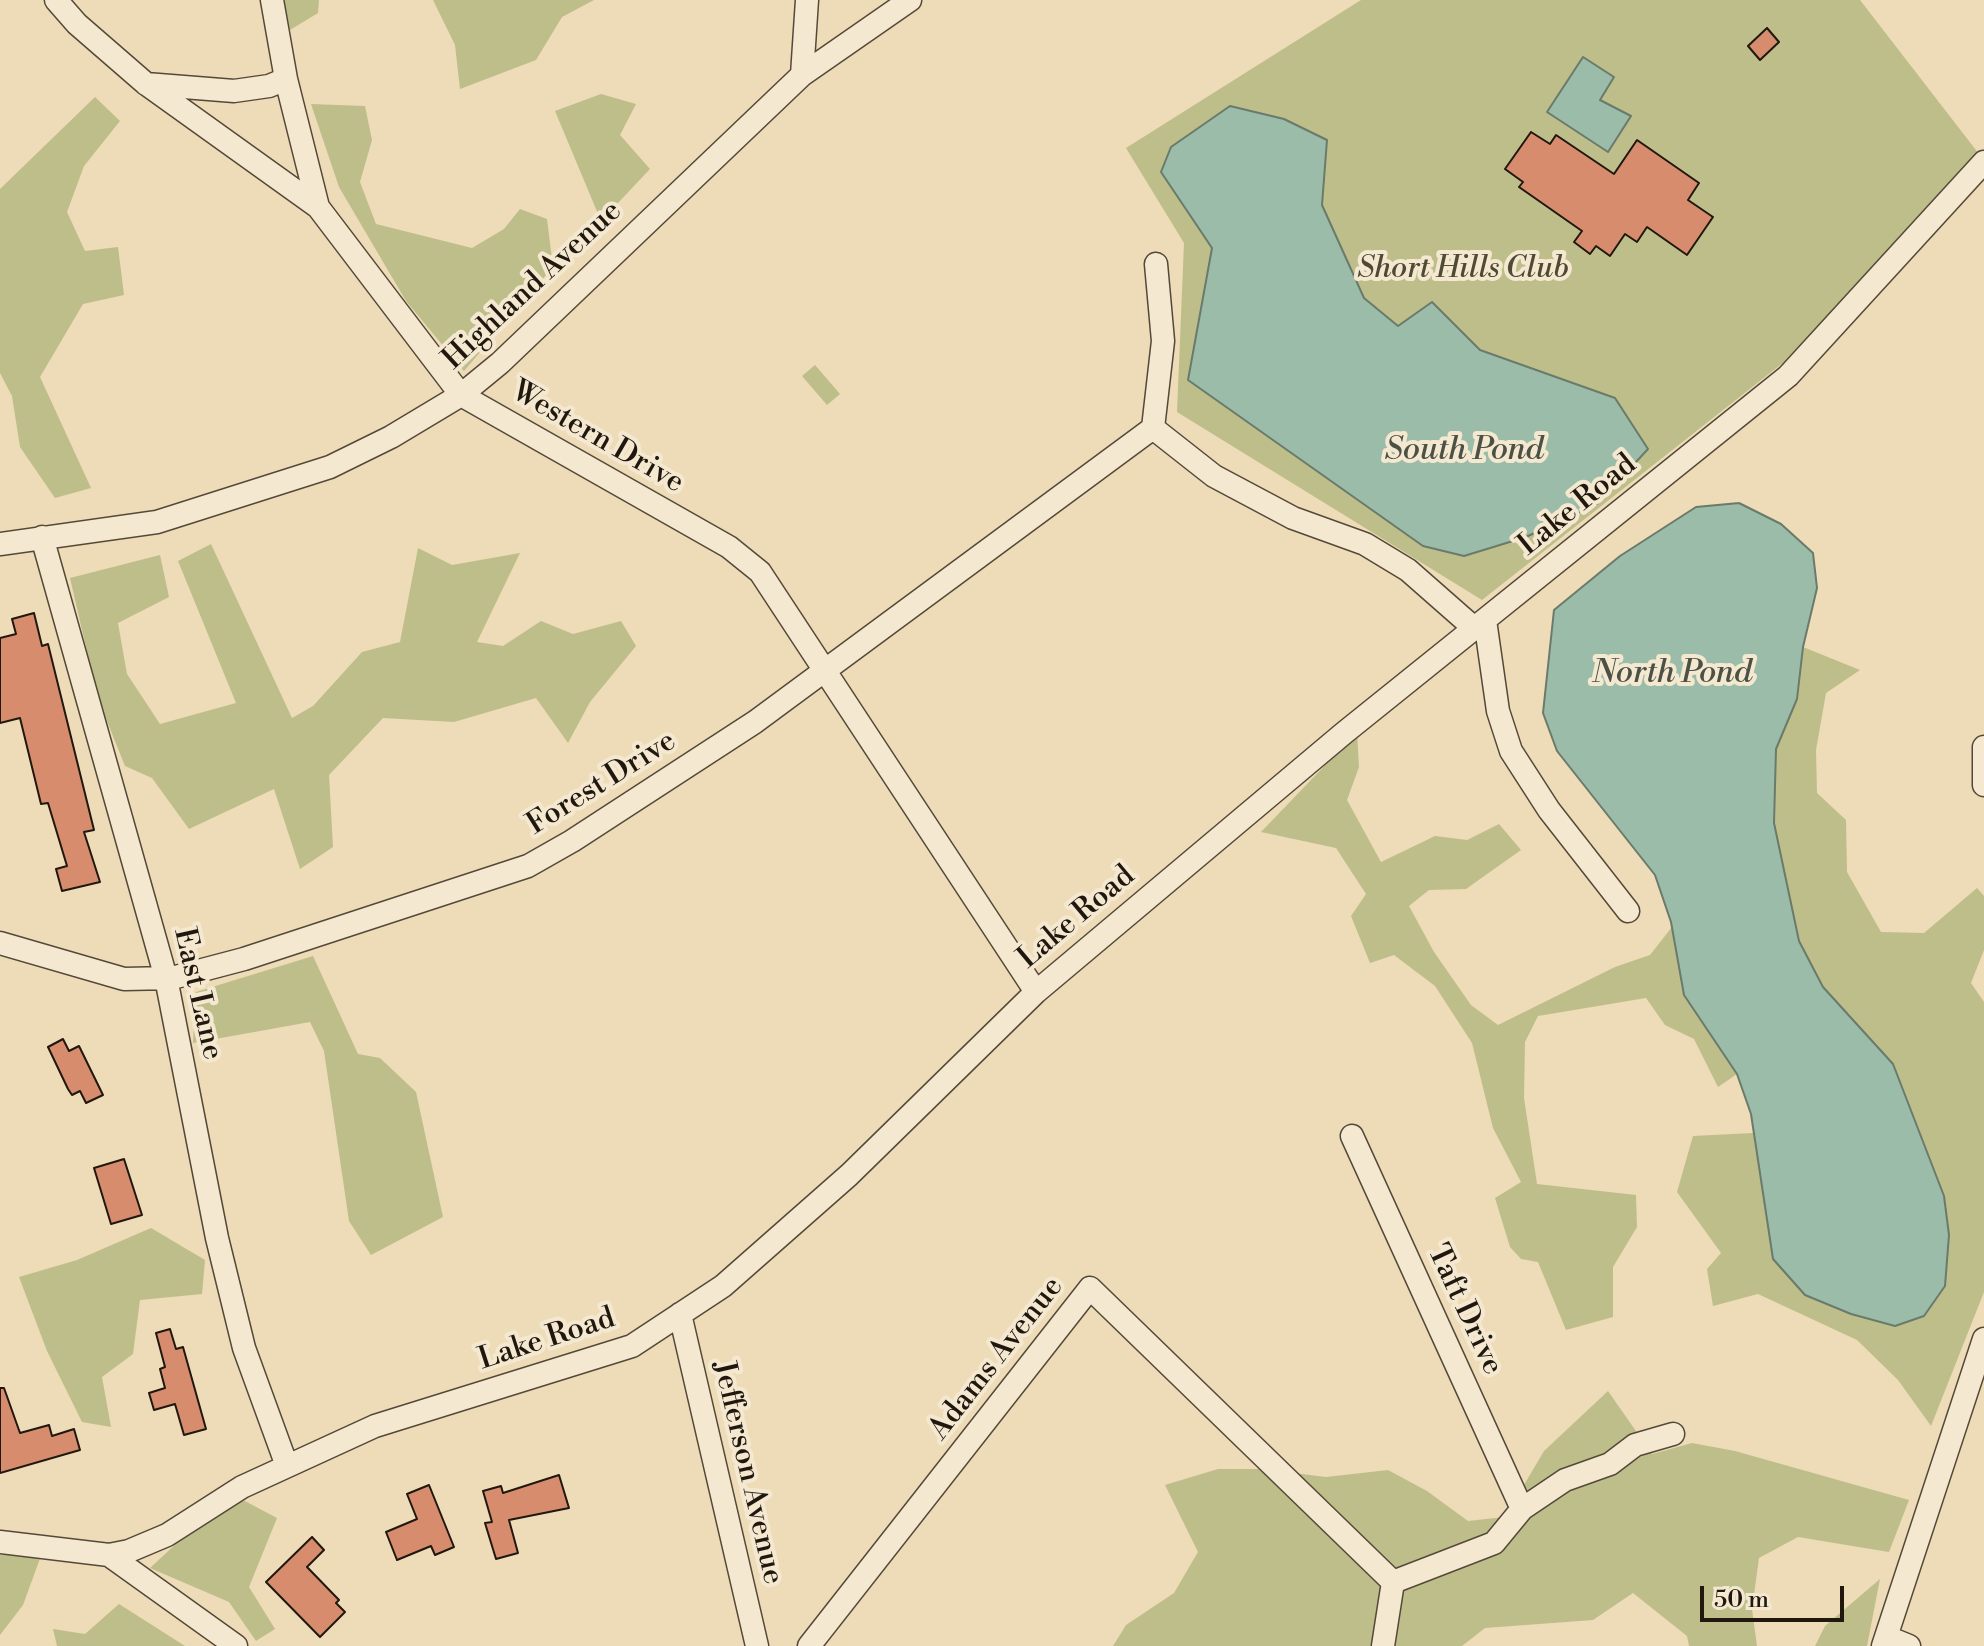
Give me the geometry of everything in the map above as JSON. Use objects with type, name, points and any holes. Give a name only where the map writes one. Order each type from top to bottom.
[{"type":"street","name":"Western Drive","points":[[56,0],[77,24],[145,83],[318,207],[461,395],[729,547],[760,572],[1036,992]]},
{"type":"street","points":[[272,0],[286,79],[318,207]]},
{"type":"street","points":[[802,75],[807,0]]},
{"type":"street","name":"Highland Avenue","points":[[0,544],[157,522],[330,467],[391,437],[461,395],[500,363],[802,75],[910,0]]},
{"type":"street","points":[[145,83],[234,91],[269,86],[286,79]]},
{"type":"street","name":"Lake Road","points":[[109,1555],[167,1535],[242,1487],[375,1426],[632,1346],[723,1286],[849,1175],[1036,992],[1480,624],[1788,376],[1984,162]]},
{"type":"street","points":[[1156,264],[1163,341],[1153,428],[1214,476],[1293,518],[1365,544],[1408,570],[1480,624],[1498,711],[1511,751],[1549,810],[1628,911]]},
{"type":"street","name":"Forest Drive","points":[[0,943],[124,979],[166,978],[244,959],[528,866],[572,841],[755,722],[1153,428]]},
{"type":"street","name":"East Lane","points":[[42,537],[166,978],[217,1238],[241,1334],[287,1466]]},
{"type":"street","points":[[1984,747],[1984,785]]},
{"type":"street","name":"Taft Drive","points":[[1352,1136],[1522,1509]]},
{"type":"street","name":"Adams Avenue","points":[[809,1646],[1090,1288],[1393,1582]]},
{"type":"street","name":"Jefferson Avenue","points":[[680,1314],[757,1646]]},
{"type":"street","points":[[1909,1646],[1885,1642],[1984,1339]]},
{"type":"street","points":[[1383,1646],[1393,1582],[1494,1543],[1522,1509],[1565,1480],[1610,1464],[1635,1445],[1673,1434]]},
{"type":"street","points":[[0,1542],[109,1555],[236,1646]]},
{"type":"green space","points":[[284,0],[319,0],[318,13],[290,30]]},
{"type":"green space","points":[[433,0],[594,0],[562,17],[536,60],[460,89],[455,45]]},
{"type":"green space","name":"Short Hills Club","points":[[1361,0],[1860,0],[1979,154],[1784,362],[1482,600],[1177,412],[1184,243],[1126,148]]},
{"type":"green space","points":[[601,94],[636,104],[620,135],[650,169],[601,221],[555,111]]},
{"type":"green space","points":[[95,97],[120,121],[84,166],[67,212],[85,251],[118,247],[124,295],[83,304],[40,377],[91,488],[55,498],[20,447],[12,396],[0,373],[0,189]]},
{"type":"green space","points":[[311,104],[365,106],[372,140],[360,182],[376,224],[472,248],[504,229],[520,209],[547,219],[553,267],[464,371],[406,301],[339,187]]},
{"type":"green space","points":[[815,365],[840,394],[827,405],[802,376]]},
{"type":"green space","points":[[211,544],[292,718],[313,706],[362,652],[400,642],[418,548],[452,565],[520,553],[477,642],[503,646],[541,621],[573,634],[621,621],[636,646],[590,702],[568,743],[536,698],[454,722],[383,718],[329,775],[333,847],[300,869],[274,789],[189,829],[152,778],[125,766],[98,699],[70,578],[160,555],[169,597],[118,623],[127,674],[160,724],[236,703],[178,561]]},
{"type":"green space","points":[[1803,647],[1860,670],[1826,693],[1816,750],[1817,793],[1846,820],[1847,872],[1881,932],[1924,933],[1977,888],[1984,896],[1984,950],[1971,983],[1984,1002],[1984,1292],[1931,1426],[1898,1380],[1857,1340],[1758,1294],[1713,1306],[1707,1269],[1721,1253],[1677,1192],[1693,1136],[1753,1133],[1773,1259],[1949,1235],[1944,1196],[1893,1064],[1823,987],[1799,941],[1774,823],[1776,749],[1797,699]]},
{"type":"green space","points":[[1357,732],[1359,767],[1347,800],[1381,862],[1435,836],[1467,840],[1499,824],[1521,850],[1466,889],[1429,890],[1409,906],[1434,952],[1471,1005],[1498,1025],[1615,967],[1650,955],[1672,927],[1684,995],[1737,1074],[1718,1087],[1694,1039],[1665,1025],[1646,998],[1538,1016],[1525,1042],[1524,1098],[1537,1184],[1636,1195],[1637,1227],[1613,1267],[1613,1317],[1566,1330],[1538,1262],[1521,1259],[1510,1247],[1495,1198],[1521,1182],[1493,1128],[1472,1043],[1435,986],[1394,955],[1370,963],[1351,916],[1366,894],[1336,848],[1261,832]]},
{"type":"green space","points":[[313,956],[358,1054],[380,1058],[416,1092],[443,1217],[371,1255],[349,1221],[324,1051],[310,1022],[193,1043],[196,992]]},
{"type":"green space","points":[[151,1228],[205,1260],[202,1294],[140,1300],[133,1354],[102,1377],[111,1427],[82,1422],[47,1351],[19,1277],[77,1260]]},
{"type":"green space","points":[[1608,1391],[1652,1454],[1692,1443],[1735,1451],[1909,1500],[1889,1552],[1798,1537],[1759,1558],[1752,1609],[1757,1646],[1689,1646],[1687,1636],[1633,1593],[1593,1620],[1485,1628],[1462,1646],[1113,1646],[1126,1625],[1174,1593],[1198,1552],[1165,1485],[1218,1469],[1261,1469],[1326,1477],[1388,1470],[1427,1491],[1468,1521],[1505,1517],[1544,1451]]},
{"type":"green space","points":[[241,1499],[277,1518],[249,1587],[275,1629],[256,1641],[229,1602],[150,1568],[178,1542]]},
{"type":"green space","points":[[42,1553],[23,1605],[0,1635],[0,1555]]},
{"type":"green space","points":[[1880,1579],[1867,1646],[1815,1646],[1825,1626]]},
{"type":"green space","points":[[119,1604],[185,1646],[57,1646],[53,1629],[85,1634]]},
{"type":"water","points":[[1583,57],[1614,77],[1600,100],[1631,116],[1608,152],[1547,112]]},
{"type":"water","name":"South Pond","points":[[1230,106],[1284,119],[1327,140],[1322,205],[1364,298],[1398,326],[1432,302],[1480,350],[1615,398],[1648,449],[1598,503],[1526,537],[1464,556],[1423,546],[1188,380],[1212,248],[1161,172],[1171,147]]},
{"type":"water","name":"North Pond","points":[[1739,503],[1781,524],[1813,553],[1817,588],[1803,647],[1797,699],[1776,749],[1774,823],[1799,941],[1823,987],[1893,1064],[1944,1196],[1949,1235],[1945,1286],[1924,1316],[1895,1326],[1851,1314],[1805,1295],[1773,1259],[1751,1114],[1737,1074],[1684,995],[1671,922],[1655,875],[1557,751],[1543,713],[1554,610],[1620,556],[1696,507]]},
{"type":"building","points":[[1767,28],[1779,42],[1760,60],[1748,46]]},
{"type":"building","points":[[1531,132],[1550,144],[1556,135],[1614,174],[1637,140],[1699,183],[1688,200],[1713,217],[1687,255],[1647,227],[1637,242],[1625,234],[1610,256],[1596,246],[1590,254],[1574,242],[1582,231],[1519,187],[1523,182],[1505,169]]},
{"type":"building","points":[[34,613],[42,646],[48,644],[94,830],[84,832],[100,882],[62,891],[56,869],[67,866],[48,803],[41,804],[20,718],[0,723],[0,638],[16,634],[12,619]]},
{"type":"building","points":[[63,1039],[69,1051],[79,1046],[103,1095],[86,1103],[80,1091],[72,1095],[48,1047]]},
{"type":"building","points":[[124,1159],[142,1215],[111,1224],[94,1168]]},
{"type":"building","points":[[170,1329],[176,1349],[183,1347],[206,1429],[184,1435],[175,1404],[154,1410],[149,1393],[165,1388],[160,1369],[165,1367],[156,1333]]},
{"type":"building","points":[[0,1388],[4,1388],[20,1433],[49,1425],[52,1436],[74,1429],[80,1450],[0,1473]]},
{"type":"building","points":[[559,1475],[569,1508],[509,1520],[518,1553],[496,1559],[485,1523],[492,1522],[483,1491],[501,1486],[503,1493]]},
{"type":"building","points":[[429,1485],[454,1547],[435,1555],[431,1546],[397,1560],[386,1532],[417,1519],[407,1494]]},
{"type":"building","points":[[312,1537],[324,1550],[307,1567],[339,1600],[336,1603],[345,1612],[320,1637],[266,1582]]}]
